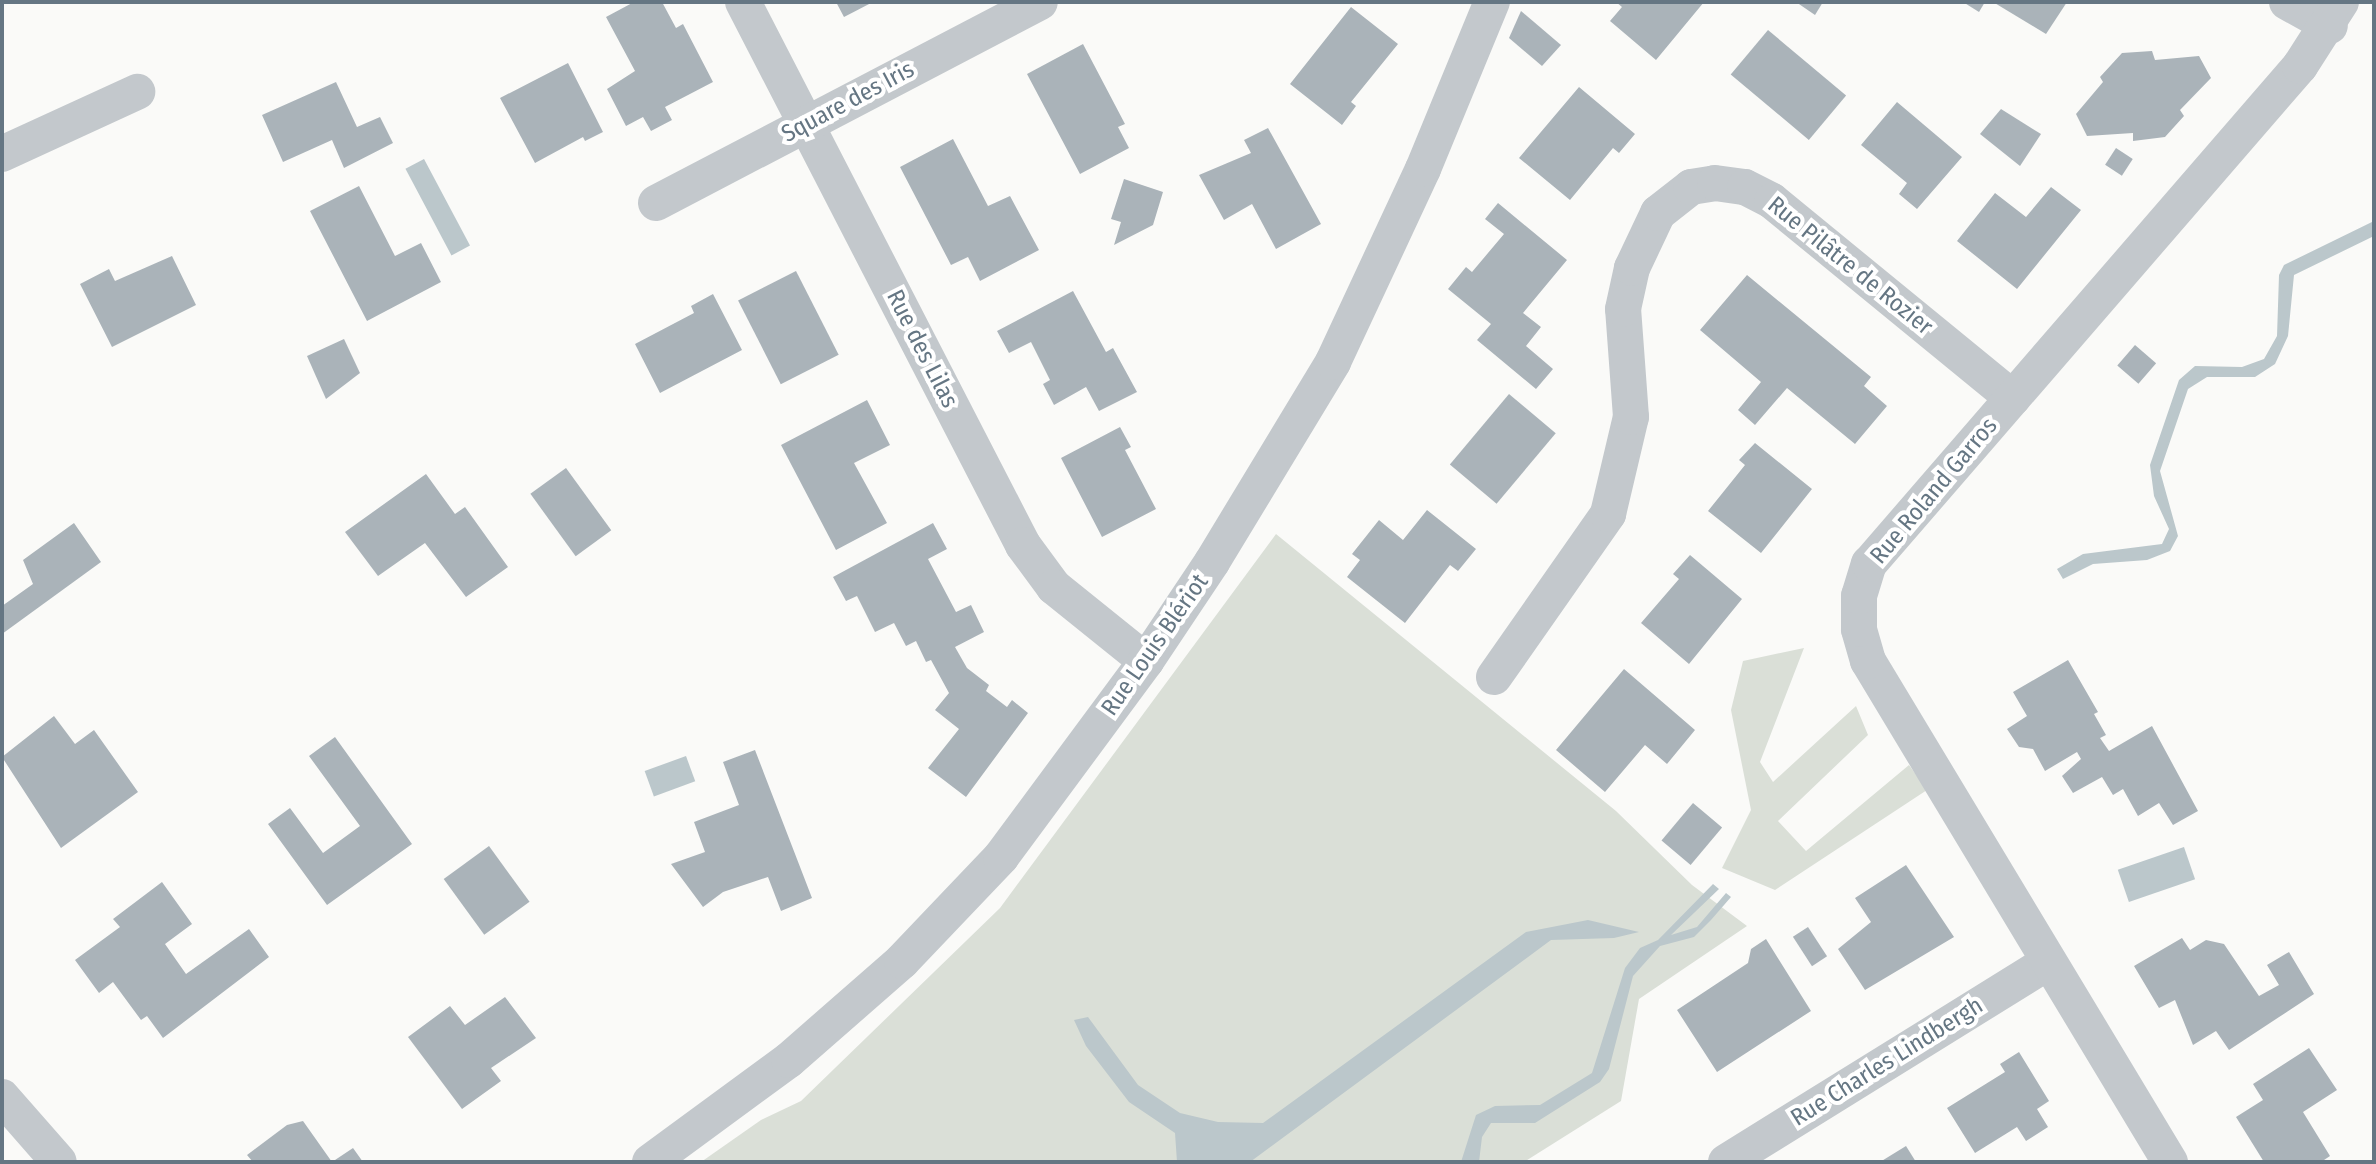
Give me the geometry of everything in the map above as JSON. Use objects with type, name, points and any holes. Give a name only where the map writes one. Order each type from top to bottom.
[{"type":"street","name":"Rue des Lilas","points":[[743,2],[1023,545],[1054,587],[1146,661]]},
{"type":"street","name":"Square des Iris","points":[[656,203],[1040,2]]},
{"type":"street","name":"Rue Louis Blériot","points":[[650,1162],[789,1060],[902,961],[1001,857],[1146,661],[1212,562],[1333,362],[1423,169],[1492,2]]},
{"type":"street","points":[[2287,2],[2336,14]]},
{"type":"street","name":"Rue Roland Garros","points":[[2170,1162],[1868,661],[1859,629],[1859,596],[1869,564],[2336,14]]},
{"type":"street","points":[[2,154],[137,92]]},
{"type":"street","name":"Rue Pilâtre de Rozier","points":[[1494,677],[1608,514],[1631,417],[1623,309],[1632,268],[1647,228],[1691,187],[1715,183],[1745,187],[1772,201],[2013,398]]},
{"type":"street","name":"Rue Charles Lindbergh","points":[[1726,1162],[2048,962]]},
{"type":"street","points":[[2,1097],[59,1162]]},
{"type":"shaded area","points":[[424,159],[470,246],[451,255],[405,169]]},
{"type":"shaded area","points":[[2374,221],[2374,236],[2294,275],[2288,336],[2275,364],[2255,377],[2207,377],[2188,389],[2160,471],[2178,536],[2170,551],[2147,560],[2093,564],[2063,579],[2057,569],[2083,554],[2162,544],[2169,529],[2154,496],[2150,465],[2179,380],[2195,366],[2242,367],[2264,359],[2277,336],[2279,275],[2284,265]]},
{"type":"shaded area","points":[[1276,534],[1616,811],[1692,885],[1747,926],[1639,999],[1621,1101],[1524,1162],[701,1162],[761,1120],[801,1101],[1000,908]]},
{"type":"shaded area","points":[[1804,648],[1760,762],[1773,782],[1856,706],[1868,735],[1778,821],[1806,851],[1909,765],[1927,790],[1775,890],[1722,868],[1751,810],[1731,710],[1743,661]]},
{"type":"shaded area","points":[[686,756],[695,781],[654,796],[645,771]]},
{"type":"shaded area","points":[[2184,847],[2195,879],[2129,902],[2118,870]]},
{"type":"shaded area","points":[[1713,884],[1719,889],[1671,935],[1697,927],[1726,893],[1731,897],[1694,937],[1660,946],[1633,976],[1609,1069],[1600,1082],[1535,1123],[1491,1123],[1482,1137],[1479,1162],[1461,1162],[1476,1115],[1495,1106],[1540,1105],[1592,1073],[1625,968],[1640,948],[1658,940]]},
{"type":"shaded area","points":[[1588,920],[1639,932],[1614,938],[1551,940],[1250,1162],[1177,1162],[1175,1133],[1129,1102],[1086,1046],[1074,1020],[1088,1017],[1138,1085],[1180,1113],[1218,1122],[1263,1123],[1526,932]]},
{"type":"building","points":[[634,2],[662,2],[676,28],[683,24],[713,82],[665,107],[672,120],[651,131],[643,117],[626,126],[607,89],[635,71],[606,17]]},
{"type":"building","points":[[836,2],[873,2],[844,17]]},
{"type":"building","points":[[1616,2],[1704,2],[1656,60],[1610,21],[1622,7]]},
{"type":"building","points":[[1796,2],[1823,2],[1815,15]]},
{"type":"building","points":[[1963,2],[1985,2],[1979,12]]},
{"type":"building","points":[[1993,2],[2067,2],[2046,34]]},
{"type":"building","points":[[1351,7],[1398,44],[1351,102],[1356,106],[1342,125],[1290,84]]},
{"type":"building","points":[[1521,11],[1561,45],[1542,66],[1509,38]]},
{"type":"building","points":[[1768,30],[1846,96],[1809,140],[1731,74]]},
{"type":"building","points":[[1083,44],[1125,124],[1118,127],[1129,148],[1080,174],[1027,74]]},
{"type":"building","points":[[2152,51],[2155,60],[2199,56],[2211,78],[2180,110],[2184,116],[2165,137],[2133,141],[2133,133],[2087,136],[2076,114],[2103,82],[2100,77],[2122,53]]},
{"type":"building","points":[[568,63],[603,132],[585,141],[583,137],[535,163],[500,98]]},
{"type":"building","points":[[336,82],[357,127],[380,117],[393,143],[344,168],[332,140],[283,162],[262,115]]},
{"type":"building","points":[[1579,87],[1635,134],[1619,153],[1613,148],[1570,200],[1519,158]]},
{"type":"building","points":[[1897,102],[1962,157],[1917,209],[1899,194],[1907,183],[1861,145]]},
{"type":"building","points":[[2001,109],[2041,134],[2020,166],[1980,134]]},
{"type":"building","points":[[1268,128],[1321,224],[1276,249],[1252,204],[1224,220],[1199,175],[1251,153],[1244,140]]},
{"type":"building","points":[[953,139],[988,206],[1010,196],[1039,250],[980,281],[968,257],[951,265],[900,167]]},
{"type":"building","points":[[2116,148],[2133,159],[2122,176],[2105,165]]},
{"type":"building","points":[[1124,179],[1163,192],[1153,225],[1114,245],[1121,222],[1111,219]]},
{"type":"building","points":[[359,186],[395,256],[421,243],[441,282],[367,321],[310,211]]},
{"type":"building","points":[[2051,187],[2081,210],[2017,289],[1957,241],[1995,193],[2026,217]]},
{"type":"building","points":[[1498,203],[1567,260],[1523,313],[1541,327],[1526,346],[1553,369],[1536,389],[1477,340],[1491,324],[1448,289],[1466,267],[1472,272],[1504,234],[1485,219]]},
{"type":"building","points":[[172,256],[196,305],[112,347],[80,284],[109,269],[115,281]]},
{"type":"building","points":[[796,271],[839,355],[781,384],[738,301]]},
{"type":"building","points":[[1747,275],[1871,377],[1864,386],[1887,406],[1855,444],[1787,388],[1755,425],[1738,410],[1761,382],[1700,330]]},
{"type":"building","points":[[1073,291],[1106,352],[1113,348],[1137,392],[1099,411],[1086,387],[1054,405],[1043,384],[1050,380],[1031,342],[1009,353],[997,331]]},
{"type":"building","points":[[713,294],[742,350],[660,393],[635,344],[694,313],[691,306]]},
{"type":"building","points":[[344,339],[360,373],[326,399],[307,356]]},
{"type":"building","points":[[2135,345],[2156,363],[2138,384],[2117,365]]},
{"type":"building","points":[[1509,394],[1556,433],[1497,504],[1450,464]]},
{"type":"building","points":[[867,400],[890,445],[854,463],[887,523],[836,550],[781,445]]},
{"type":"building","points":[[1120,427],[1131,447],[1125,450],[1156,509],[1102,537],[1061,458]]},
{"type":"building","points":[[1755,443],[1812,489],[1761,553],[1708,511],[1745,465],[1739,460]]},
{"type":"building","points":[[566,468],[611,530],[576,556],[530,494]]},
{"type":"building","points":[[426,474],[455,514],[465,507],[508,567],[466,597],[425,543],[378,576],[345,532]]},
{"type":"building","points":[[1427,510],[1476,549],[1458,571],[1450,565],[1405,623],[1347,577],[1360,560],[1352,554],[1379,520],[1403,540]]},
{"type":"building","points":[[74,523],[101,562],[2,634],[2,606],[33,584],[23,560]]},
{"type":"building","points":[[933,523],[947,549],[928,559],[956,612],[971,605],[984,632],[955,647],[967,668],[989,685],[986,691],[1007,707],[1012,700],[1028,713],[966,797],[928,768],[959,729],[935,710],[949,693],[931,660],[926,662],[916,641],[906,646],[894,623],[875,632],[857,596],[846,601],[833,577]]},
{"type":"building","points":[[1690,555],[1742,599],[1689,664],[1641,623],[1679,579],[1673,574]]},
{"type":"building","points":[[2068,660],[2098,712],[2094,714],[2106,735],[2100,738],[2109,751],[2152,726],[2198,811],[2173,825],[2159,803],[2138,816],[2123,789],[2113,795],[2102,777],[2073,793],[2062,776],[2081,759],[2077,752],[2045,771],[2033,749],[2019,747],[2007,729],[2027,716],[2013,692]]},
{"type":"building","points":[[1624,669],[1695,730],[1667,764],[1645,745],[1605,792],[1556,750]]},
{"type":"building","points":[[54,716],[75,744],[94,730],[138,792],[61,848],[2,757]]},
{"type":"building","points":[[335,737],[412,844],[327,905],[268,824],[290,808],[323,853],[360,826],[309,756]]},
{"type":"building","points":[[755,750],[812,898],[781,911],[768,877],[723,892],[703,907],[671,864],[705,852],[694,822],[739,805],[723,762]]},
{"type":"building","points":[[1693,803],[1722,827],[1691,865],[1662,841]]},
{"type":"building","points":[[489,846],[530,902],[484,935],[444,879]]},
{"type":"building","points":[[1906,865],[1954,937],[1865,990],[1838,949],[1871,922],[1855,898]]},
{"type":"building","points":[[162,882],[192,924],[165,944],[186,974],[249,929],[269,957],[163,1038],[147,1016],[141,1020],[113,982],[99,993],[75,960],[120,927],[113,919]]},
{"type":"building","points":[[1808,927],[1827,956],[1812,966],[1793,937]]},
{"type":"building","points":[[2182,938],[2190,950],[2206,940],[2224,944],[2259,996],[2279,985],[2267,965],[2289,952],[2314,994],[2229,1050],[2216,1031],[2193,1045],[2175,1000],[2159,1008],[2134,966]]},
{"type":"building","points":[[1766,939],[1811,1011],[1717,1072],[1677,1010],[1748,963],[1751,949]]},
{"type":"building","points":[[505,997],[536,1038],[491,1068],[501,1081],[462,1109],[408,1037],[450,1006],[465,1025]]},
{"type":"building","points":[[2309,1048],[2337,1090],[2303,1112],[2330,1156],[2321,1162],[2264,1162],[2236,1117],[2263,1100],[2253,1084]]},
{"type":"building","points":[[2019,1052],[2049,1101],[2037,1109],[2048,1127],[2026,1141],[2017,1127],[1975,1153],[1947,1108],[2005,1072],[2000,1064]]},
{"type":"building","points":[[303,1121],[332,1162],[253,1162],[247,1155],[287,1125]]},
{"type":"building","points":[[1906,1146],[1916,1162],[1880,1162]]},
{"type":"building","points":[[353,1148],[363,1162],[332,1162]]}]
